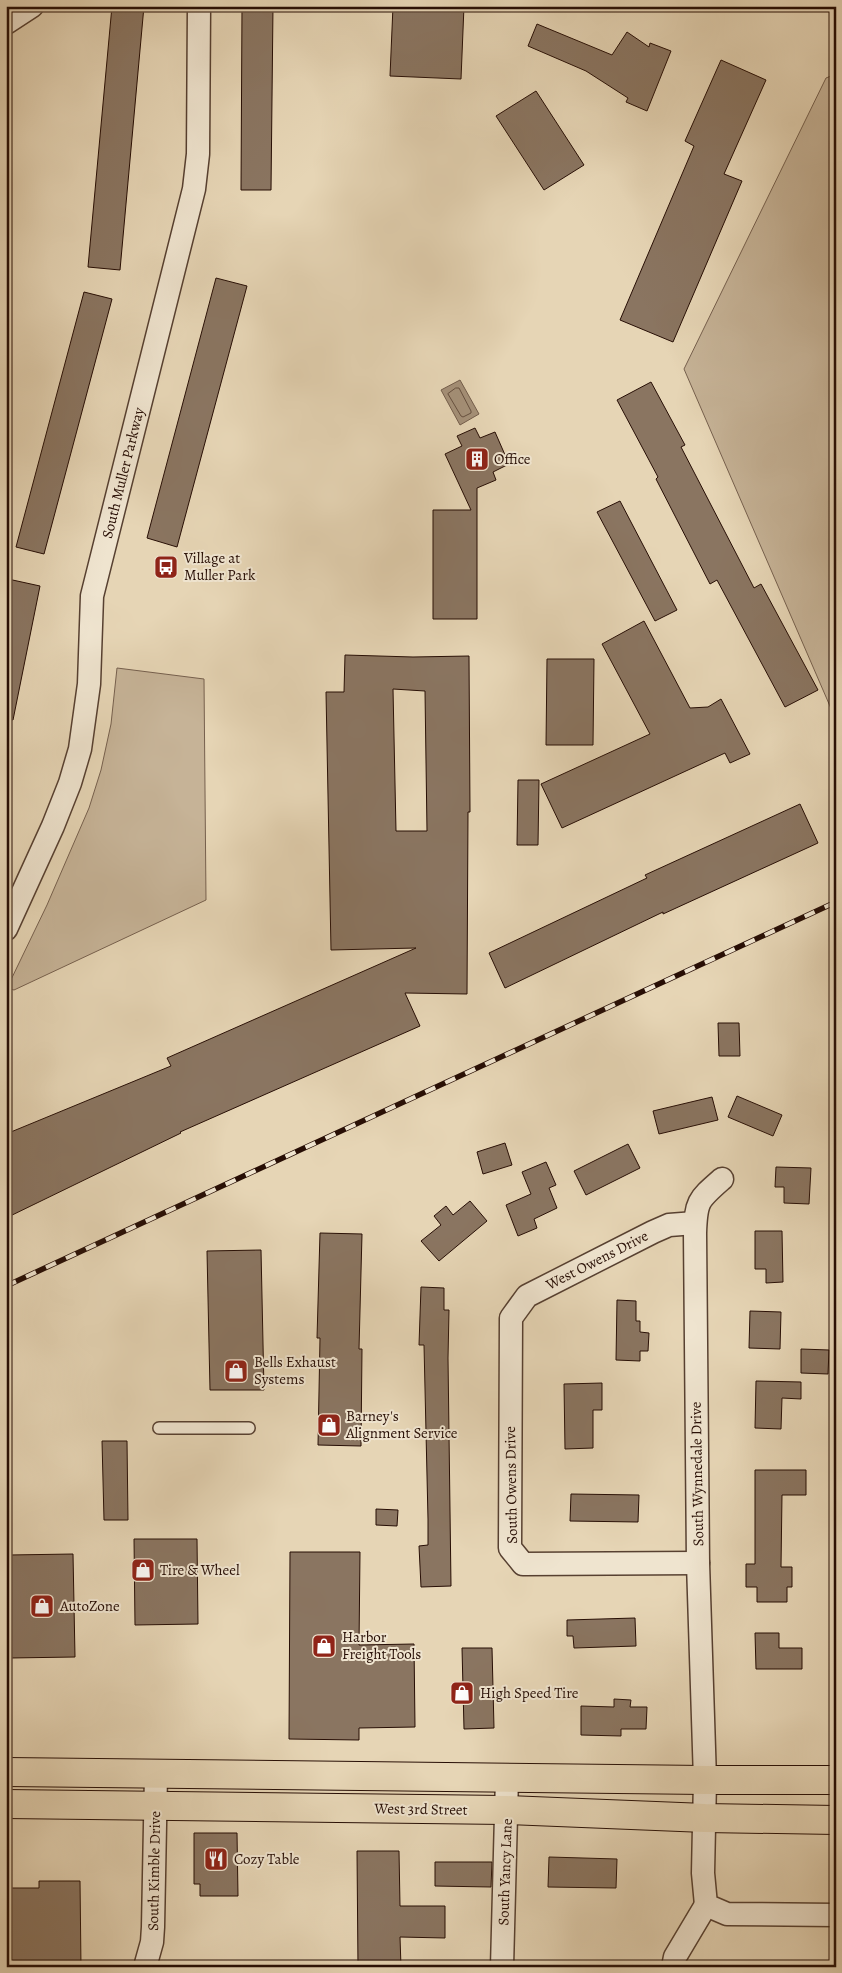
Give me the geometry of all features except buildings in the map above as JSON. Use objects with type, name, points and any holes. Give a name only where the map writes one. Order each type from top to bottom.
[{"type":"main road","points":[[6,1772],[836,1780]]},
{"type":"main road","name":"West 3rd Street","points":[[6,1804],[506,1810],[705,1818],[836,1820]]},
{"type":"street","points":[[6,23],[32,6]]},
{"type":"street","name":"South Muller Parkway","points":[[6,929],[53,826],[70,783],[80,749],[89,684],[92,596],[194,189],[198,154],[199,6]]},
{"type":"street","name":"South Wynnedale Drive","points":[[706,1905],[703,1873],[705,1780],[698,1563],[695,1223],[699,1201],[722,1178]]},
{"type":"street","name":"West Owens Drive","points":[[511,1318],[527,1296],[669,1225],[695,1223]]},
{"type":"street","name":"South Owens Drive","points":[[511,1318],[510,1548],[524,1564],[698,1563]]},
{"type":"street","name":"South Kimble Drive","points":[[145,1967],[152,1942],[153,1926],[156,1774]]},
{"type":"street","name":"South Yancy Lane","points":[[502,1967],[507,1777]]},
{"type":"street","points":[[673,1967],[675,1957],[706,1905],[727,1914],[836,1915]]},
{"type":"lane","points":[[159,1428],[248,1428]]},
{"type":"shaded area","points":[[836,74],[836,720],[684,369],[826,78]]},
{"type":"shaded area","points":[[117,668],[204,679],[206,900],[14,990],[7,988],[47,905],[89,808],[101,770],[111,724]]},
{"type":"water","points":[[460,380],[479,414],[460,425],[441,390]]},
{"type":"railway","points":[[6,1286],[836,902]]},
{"type":"place","name":"Office","points":[[477,459]]},
{"type":"place","name":"Village at Muller Park","points":[[166,567]]},
{"type":"place","name":"Bells Exhaust Systems","points":[[236,1371]]},
{"type":"place","name":"Barney's Alignment Service","points":[[329,1425]]},
{"type":"place","name":"Tire & Wheel","points":[[143,1570]]},
{"type":"place","name":"AutoZone","points":[[42,1606]]},
{"type":"place","name":"Harbor Freight Tools","points":[[324,1646]]},
{"type":"place","name":"High Speed Tire","points":[[462,1693]]},
{"type":"place","name":"Cozy Table","points":[[216,1859]]}]
